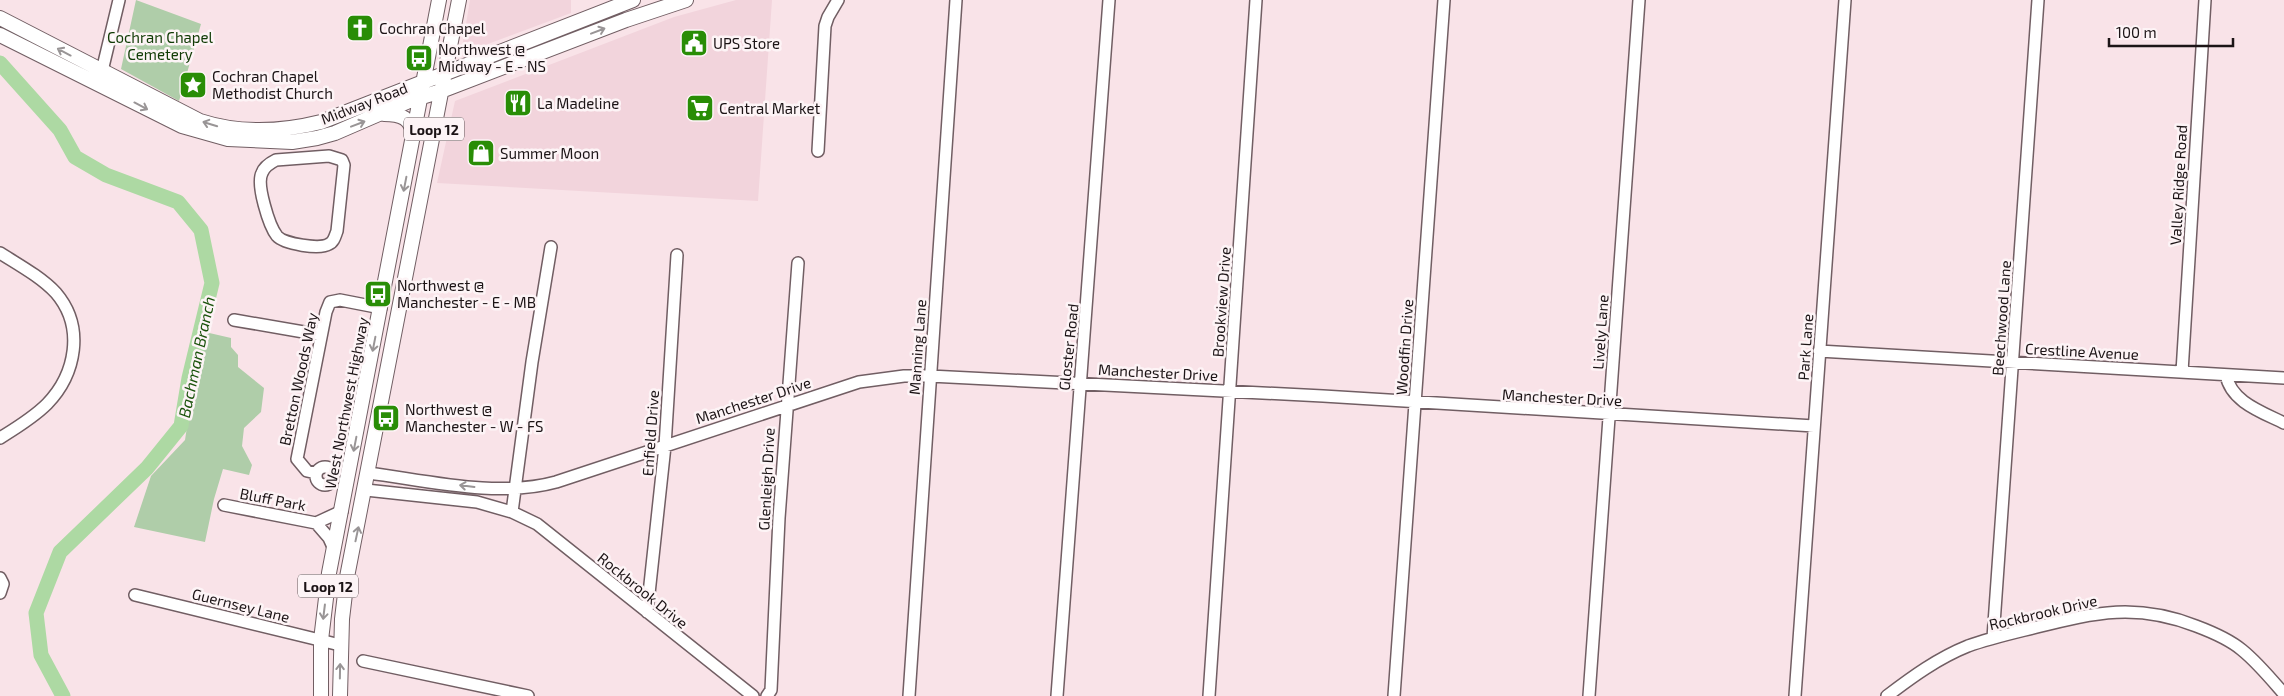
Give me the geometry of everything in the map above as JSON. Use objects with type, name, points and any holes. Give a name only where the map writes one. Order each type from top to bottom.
[{"type":"main road","name":"West Northwest Highway","points":[[321,696],[321,640],[334,549],[440,0]]},
{"type":"main road","name":"Loop 12","points":[[340,696],[340,645],[347,577],[366,490],[459,0]]},
{"type":"main road","name":"Midway Road","points":[[292,135],[565,25],[633,0]]},
{"type":"main road","name":"Midway Road","points":[[0,35],[213,125],[317,138],[571,42],[659,4],[686,0]]},
{"type":"main road","name":"Midway Road","points":[[0,18],[100,77]]},
{"type":"main road","points":[[565,25],[571,42]]},
{"type":"main road","points":[[381,114],[398,114],[404,117],[411,123],[414,136]]},
{"type":"main road","points":[[348,478],[369,473]]},
{"type":"main road","points":[[348,478],[366,490]]},
{"type":"street","points":[[100,77],[119,0]]},
{"type":"street","points":[[818,150],[826,26],[828,17],[838,0]]},
{"type":"street","name":"Manning Lane","points":[[909,696],[956,0]]},
{"type":"street","name":"Gloster Road","points":[[1057,696],[1079,383],[1090,275],[1109,0]]},
{"type":"street","name":"Brookview Drive","points":[[1209,696],[1256,0]]},
{"type":"street","name":"Woodfin Drive","points":[[1394,696],[1444,0]]},
{"type":"street","name":"Lively Lane","points":[[1589,696],[1639,0]]},
{"type":"street","name":"Park Lane","points":[[1795,696],[1845,0]]},
{"type":"street","name":"Beechwood Lane","points":[[1993,638],[2038,0]]},
{"type":"street","name":"Valley Ridge Road","points":[[2182,372],[2205,0]]},
{"type":"street","points":[[292,135],[299,147],[299,157]]},
{"type":"street","points":[[286,158],[285,149],[292,135]]},
{"type":"street","points":[[299,157],[336,157],[342,160],[344,165],[337,231],[333,240],[324,246],[294,244],[283,241],[273,230],[263,198],[261,173],[270,163],[286,158],[299,157]]},
{"type":"street","points":[[512,512],[532,362],[551,247]]},
{"type":"street","points":[[0,253],[46,284],[56,293],[70,314],[74,334],[69,371],[55,394],[32,417],[0,438]]},
{"type":"street","name":"Enfield Drive","points":[[647,612],[665,446],[677,255]]},
{"type":"street","name":"Glenleigh Drive","points":[[767,696],[771,690],[786,405],[798,263]]},
{"type":"street","name":"Bretton Woods Way","points":[[348,478],[333,476],[332,471],[328,467],[319,469],[316,473],[307,471],[297,459],[321,336],[330,302],[340,300],[381,308]]},
{"type":"street","points":[[234,320],[321,336]]},
{"type":"street","name":"Crestline Avenue","points":[[1819,351],[2284,378]]},
{"type":"street","points":[[2226,375],[2228,385],[2234,394],[2253,408],[2284,423]]},
{"type":"street","name":"Manchester Drive","points":[[516,490],[556,482],[860,382],[930,376],[1814,426]]},
{"type":"street","points":[[369,473],[516,490]]},
{"type":"street","name":"Rockbrook Drive","points":[[366,490],[477,502],[512,512],[536,524],[753,696]]},
{"type":"street","name":"Bluff Park","points":[[224,505],[316,523],[342,511]]},
{"type":"street","name":"Bluff Park","points":[[316,523],[329,538],[334,549]]},
{"type":"street","points":[[0,578],[3,584],[0,593]]},
{"type":"street","name":"Guernsey Lane","points":[[135,595],[340,645]]},
{"type":"street","name":"Rockbrook Drive","points":[[1887,696],[1932,664],[1966,647],[1993,638],[2085,615],[2115,612],[2149,612],[2175,618],[2213,632],[2242,649],[2284,694]]},
{"type":"street","points":[[363,661],[528,696]]},
{"type":"shaded area","points":[[470,0],[571,0],[571,13],[461,54]]},
{"type":"shaded area","points":[[736,0],[772,0],[758,201],[437,183],[455,101],[674,17]]},
{"type":"green space","name":"Cochran Chapel Cemetery","points":[[136,0],[201,24],[179,101],[121,69]]},
{"type":"green space","points":[[205,332],[231,338],[231,347],[238,355],[238,367],[264,388],[261,412],[244,428],[242,446],[252,465],[249,475],[223,469],[214,499],[205,542],[134,527],[151,476],[185,440],[196,369]]},
{"type":"waterway","name":"Bachman Branch","points":[[0,63],[60,130],[75,157],[106,175],[178,202],[201,230],[212,283],[189,378],[181,426],[147,468],[60,552],[36,613],[41,655],[63,696]]},
{"type":"place","name":"Cochran Chapel","points":[[360,28]]},
{"type":"place","name":"UPS Store","points":[[694,43]]},
{"type":"place","name":"Northwest @ Midway - E - NS","points":[[419,58]]},
{"type":"place","name":"Cochran Chapel Methodist Church","points":[[193,85]]},
{"type":"place","name":"La Madeline","points":[[518,103]]},
{"type":"place","name":"Central Market","points":[[700,108]]},
{"type":"place","name":"Summer Moon","points":[[481,153]]},
{"type":"place","name":"Northwest @ Manchester - E - MB","points":[[378,294]]},
{"type":"place","name":"Northwest @ Manchester - W - FS","points":[[386,418]]}]
